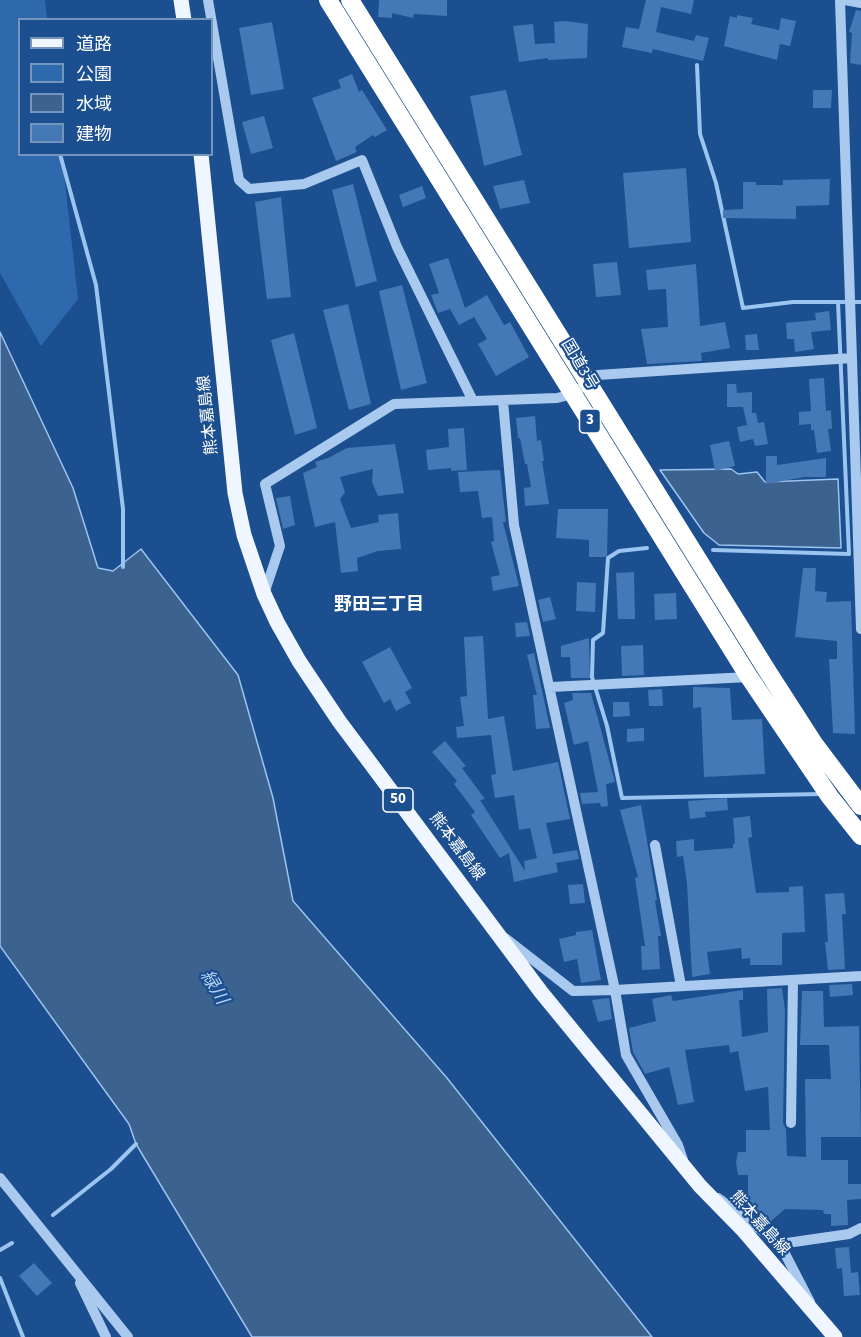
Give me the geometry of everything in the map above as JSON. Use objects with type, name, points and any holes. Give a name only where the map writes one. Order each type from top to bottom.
[{"type":"highway","name":"国道3号","points":[[328,0],[580,389],[815,744],[861,806]]},
{"type":"highway","name":"国道3号","points":[[350,0],[749,677],[830,797],[861,836]]},
{"type":"main road","points":[[181,0],[184,18]]},
{"type":"main road","name":"熊本嘉島線","points":[[201,156],[236,493],[244,535],[264,594],[299,661],[339,721],[541,992],[700,1186],[744,1231],[835,1337]]},
{"type":"street","points":[[208,0],[211,18]]},
{"type":"street","points":[[861,3],[842,0],[856,313],[852,358],[857,409],[861,629]]},
{"type":"street","points":[[213,29],[239,180],[249,189],[304,184],[362,160],[397,247],[473,401]]},
{"type":"street","points":[[264,594],[280,546],[265,484],[394,404],[557,398],[580,389],[598,375],[852,358]]},
{"type":"street","points":[[503,401],[514,525],[551,687],[615,990],[626,1055],[678,1144],[686,1169]]},
{"type":"street","points":[[551,687],[749,677]]},
{"type":"street","points":[[655,845],[681,986]]},
{"type":"street","points":[[495,931],[573,991],[861,976]]},
{"type":"street","points":[[791,1123],[793,980]]},
{"type":"street","points":[[0,1178],[78,1278],[88,1305],[106,1337]]},
{"type":"street","points":[[700,1186],[780,1244],[816,1316]]},
{"type":"street","points":[[780,1244],[849,1234],[861,1228]]},
{"type":"street","points":[[62,1257],[128,1337]]},
{"type":"green space","points":[[0,0],[45,0],[47,18],[18,18],[18,156],[62,156],[78,299],[41,346],[0,273]]},
{"type":"water","name":"緑川","points":[[0,332],[73,488],[98,568],[113,571],[141,549],[238,675],[273,798],[293,901],[447,1078],[652,1337],[252,1337],[136,1144],[129,1124],[0,946]]},
{"type":"water","points":[[731,469],[738,474],[757,472],[765,482],[838,479],[841,548],[719,545],[704,533],[660,470]]},
{"type":"building","points":[[379,0],[447,0],[447,16],[414,14],[413,18],[392,13],[392,18],[378,17]]},
{"type":"building","points":[[646,0],[694,0],[691,14],[661,7],[656,32],[694,41],[696,35],[709,38],[703,61],[653,49],[652,53],[622,47],[626,27],[639,29]]},
{"type":"building","points":[[856,10],[861,11],[861,65],[850,63],[852,33],[849,32]]},
{"type":"building","points":[[737,15],[753,18],[751,24],[779,30],[781,18],[796,21],[790,46],[780,44],[777,60],[724,46],[730,16],[737,18]]},
{"type":"building","points":[[272,22],[284,89],[251,95],[239,28]]},
{"type":"building","points":[[554,22],[588,24],[587,58],[548,60],[548,58],[519,62],[513,26],[533,24],[535,44],[555,43]]},
{"type":"building","points":[[352,74],[359,92],[362,90],[387,130],[375,137],[373,135],[355,147],[357,152],[336,161],[312,98],[341,88],[338,80]]},
{"type":"building","points":[[506,90],[522,155],[484,166],[470,96]]},
{"type":"building","points":[[813,90],[832,90],[831,108],[813,108]]},
{"type":"building","points":[[264,116],[273,148],[251,154],[242,122]]},
{"type":"building","points":[[686,168],[691,242],[629,248],[623,173]]},
{"type":"building","points":[[830,179],[829,205],[796,206],[796,219],[723,218],[723,210],[743,209],[743,182],[756,182],[756,185],[783,185],[783,180]]},
{"type":"building","points":[[524,180],[530,203],[500,209],[493,186]]},
{"type":"building","points":[[353,184],[377,281],[356,287],[332,190]]},
{"type":"building","points":[[422,186],[426,198],[403,207],[399,195]]},
{"type":"building","points":[[281,197],[291,297],[267,299],[255,202]]},
{"type":"building","points":[[448,258],[465,308],[487,295],[504,325],[510,322],[529,357],[496,376],[478,344],[487,339],[474,317],[459,325],[450,309],[438,313],[431,295],[439,293],[429,264]]},
{"type":"building","points":[[617,262],[621,295],[596,297],[593,264]]},
{"type":"building","points":[[696,264],[700,326],[725,322],[730,348],[701,353],[702,361],[647,364],[641,329],[668,327],[666,289],[648,290],[646,270]]},
{"type":"building","points":[[402,285],[427,383],[401,390],[379,291]]},
{"type":"building","points":[[348,304],[371,404],[349,410],[323,310]]},
{"type":"building","points":[[829,311],[831,330],[811,332],[814,349],[795,352],[794,339],[787,339],[786,323],[816,320],[815,313]]},
{"type":"building","points":[[294,333],[317,428],[295,435],[271,340]]},
{"type":"building","points":[[757,334],[759,350],[746,350],[745,335]]},
{"type":"building","points":[[824,378],[826,411],[831,410],[832,429],[828,429],[831,451],[817,453],[814,430],[811,430],[811,424],[799,425],[799,412],[811,411],[809,379]]},
{"type":"building","points":[[727,384],[736,384],[737,393],[752,392],[752,413],[756,413],[758,423],[764,422],[768,444],[755,446],[753,439],[740,442],[737,427],[747,425],[743,407],[727,407]]},
{"type":"building","points":[[535,416],[537,441],[541,440],[549,504],[525,506],[524,488],[531,487],[527,464],[525,464],[520,438],[518,438],[516,418]]},
{"type":"building","points":[[464,428],[467,470],[451,471],[451,468],[428,470],[426,450],[449,447],[448,429]]},
{"type":"building","points":[[729,441],[735,466],[715,471],[710,445]]},
{"type":"building","points":[[395,444],[404,493],[378,496],[372,482],[373,469],[340,477],[345,492],[340,499],[351,528],[379,522],[378,515],[398,513],[401,549],[378,551],[357,558],[358,571],[341,573],[335,522],[315,527],[303,473],[317,467],[315,462],[347,448]]},
{"type":"building","points":[[766,456],[777,456],[777,465],[826,458],[826,477],[804,477],[766,484]]},
{"type":"building","points":[[500,470],[506,522],[503,522],[519,586],[493,591],[491,577],[500,575],[491,542],[494,541],[492,517],[482,518],[478,491],[460,492],[458,472]]},
{"type":"building","points":[[290,496],[295,525],[283,529],[276,498]]},
{"type":"building","points":[[558,509],[608,509],[607,557],[589,557],[589,540],[556,538]]},
{"type":"building","points":[[803,568],[816,568],[815,591],[827,592],[826,602],[851,601],[855,734],[833,733],[829,659],[837,659],[837,641],[795,637]]},
{"type":"building","points":[[634,572],[635,619],[618,619],[616,573]]},
{"type":"building","points":[[577,582],[596,583],[595,612],[576,611]]},
{"type":"building","points":[[676,593],[677,619],[655,620],[654,594]]},
{"type":"building","points":[[550,597],[556,619],[543,622],[538,600]]},
{"type":"building","points":[[527,622],[530,636],[516,637],[515,623]]},
{"type":"building","points":[[483,636],[488,719],[504,716],[513,771],[558,762],[570,819],[546,823],[553,854],[577,850],[579,859],[556,863],[558,872],[514,882],[509,853],[500,858],[471,815],[475,812],[454,784],[457,781],[432,752],[445,741],[466,766],[462,768],[485,799],[480,800],[525,871],[524,861],[537,858],[530,828],[519,830],[514,795],[495,798],[491,775],[496,774],[491,735],[457,738],[456,727],[464,726],[460,697],[467,696],[464,637]]},
{"type":"building","points":[[589,638],[590,678],[571,678],[570,657],[561,657],[561,646]]},
{"type":"building","points":[[643,645],[644,675],[622,676],[621,646]]},
{"type":"building","points":[[390,647],[412,688],[405,692],[411,703],[396,711],[390,699],[384,703],[362,662]]},
{"type":"building","points":[[534,653],[550,728],[536,729],[533,695],[537,695],[527,655]]},
{"type":"building","points":[[693,687],[730,688],[732,720],[762,719],[765,774],[704,777],[701,707],[693,708]]},
{"type":"building","points":[[662,689],[663,706],[649,706],[648,690]]},
{"type":"building","points":[[572,693],[591,693],[615,782],[606,784],[608,806],[601,807],[600,803],[582,804],[580,793],[598,792],[588,741],[574,745],[564,703],[573,700]]},
{"type":"building","points":[[613,702],[629,702],[630,716],[613,717]]},
{"type":"building","points":[[644,728],[644,741],[627,742],[627,729]]},
{"type":"building","points":[[727,798],[728,810],[705,812],[706,817],[690,819],[688,801]]},
{"type":"building","points":[[641,805],[657,900],[655,901],[661,936],[658,936],[660,969],[642,970],[641,946],[645,946],[635,878],[638,877],[620,810]]},
{"type":"building","points":[[750,816],[752,837],[748,838],[756,893],[789,892],[789,887],[803,886],[805,932],[782,933],[782,965],[750,965],[750,958],[742,959],[741,948],[707,952],[710,974],[692,977],[687,883],[683,856],[677,857],[676,841],[694,839],[694,851],[733,848],[735,843],[733,818]]},
{"type":"building","points":[[583,884],[585,903],[570,904],[568,885]]},
{"type":"building","points":[[844,893],[846,914],[842,914],[845,969],[828,970],[825,942],[828,942],[825,894]]},
{"type":"building","points":[[592,930],[601,980],[581,983],[577,959],[564,962],[559,939],[576,935],[576,932]]},
{"type":"building","points":[[852,984],[853,995],[830,997],[829,985]]},
{"type":"building","points":[[782,988],[785,1010],[783,1123],[786,1129],[787,1156],[806,1157],[805,1079],[831,1079],[829,1045],[800,1045],[802,991],[823,991],[824,1027],[859,1026],[861,1137],[821,1137],[821,1160],[848,1160],[848,1184],[861,1184],[861,1199],[847,1200],[848,1225],[831,1226],[831,1214],[824,1214],[823,1210],[785,1209],[769,1223],[748,1199],[748,1175],[738,1175],[736,1162],[738,1152],[746,1152],[746,1130],[770,1130],[768,1087],[745,1091],[738,1051],[730,1053],[729,1045],[685,1050],[694,1102],[678,1105],[669,1067],[645,1074],[633,1052],[629,1028],[656,1021],[652,999],[671,995],[673,1001],[743,990],[743,1000],[739,1000],[742,1037],[768,1032],[767,989]]},
{"type":"building","points":[[609,998],[612,1019],[598,1022],[592,1000]]},
{"type":"building","points":[[849,1247],[851,1273],[858,1272],[860,1295],[844,1296],[842,1268],[837,1269],[835,1248]]},
{"type":"building","points":[[34,1263],[52,1283],[37,1296],[19,1276]]},
{"type":"waterway","points":[[697,65],[700,134],[716,183],[743,308],[793,302],[838,302],[849,554],[713,550]]},
{"type":"waterway","points":[[61,156],[96,285],[123,509],[123,567]]},
{"type":"waterway","points":[[838,302],[861,302]]},
{"type":"waterway","points":[[647,548],[619,551],[608,558],[603,633],[593,640],[592,677],[607,726],[622,798],[821,794]]},
{"type":"waterway","points":[[53,1215],[111,1169],[136,1144]]},
{"type":"waterway","points":[[0,1250],[12,1243]]},
{"type":"waterway","points":[[0,1278],[23,1337]]},
{"type":"district","name":"野田三丁目","points":[[379,606]]}]
